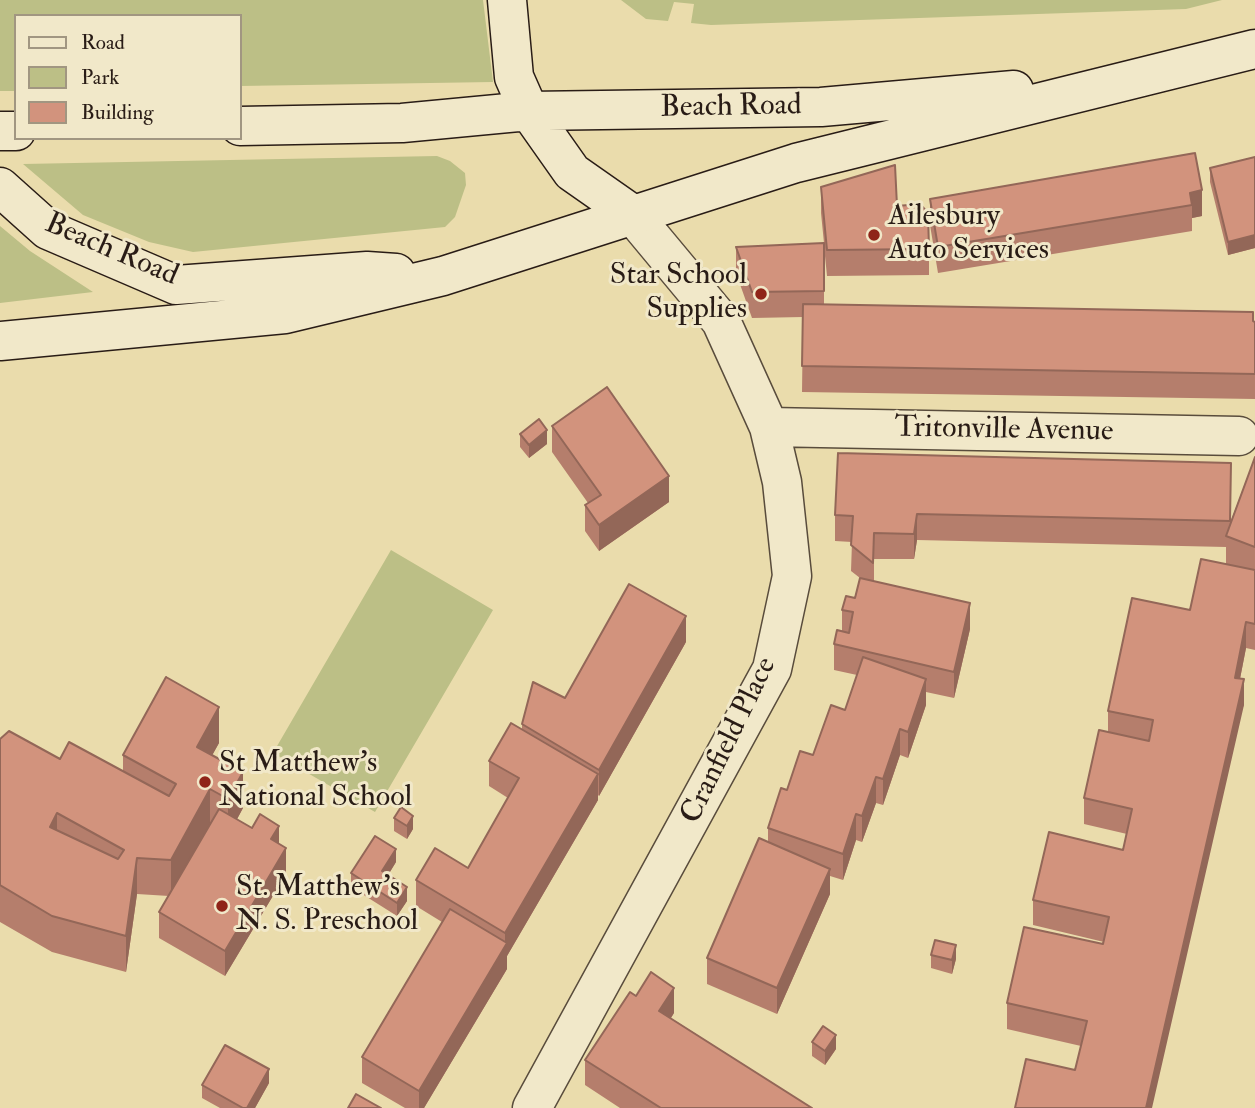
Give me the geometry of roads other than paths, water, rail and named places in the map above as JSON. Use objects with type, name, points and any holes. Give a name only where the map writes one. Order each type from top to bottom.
[{"type":"main road","name":"Cranfield Place","points":[[507,0],[514,78],[529,111],[572,172],[632,214],[721,321],[769,427],[782,482],[792,576],[772,669],[533,1108]]},
{"type":"main road","name":"Beach Road","points":[[242,126],[402,123],[529,111],[821,107],[1039,87],[1238,54]]},
{"type":"main road","name":"Beach Road","points":[[0,341],[285,314],[443,276],[796,163],[1238,54]]},
{"type":"main road","name":"Beach Road","points":[[0,187],[48,230],[176,285],[367,271],[443,276]]},
{"type":"main road","name":"Tritonville Avenue","points":[[769,427],[1239,436]]},
{"type":"place","name":"Ailesbury Auto Services","points":[[874,235]]},
{"type":"place","name":"Star School Supplies","points":[[761,294]]},
{"type":"place","name":"St Matthew's National School","points":[[205,782]]},
{"type":"place","name":"St. Matthew's N. S. Preschool","points":[[222,906]]}]
